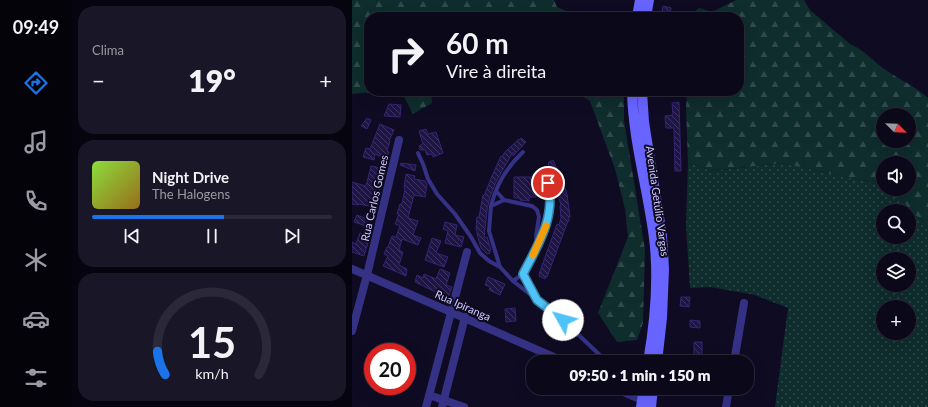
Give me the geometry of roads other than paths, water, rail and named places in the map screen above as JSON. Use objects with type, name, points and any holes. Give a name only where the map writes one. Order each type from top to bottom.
[{"type":"main road","points":[[638,12],[640,0]]},
{"type":"main road","points":[[647,12],[649,0]]},
{"type":"main road","name":"Avenida Getúlio Vargas","points":[[632,96],[633,117],[654,240],[655,294],[649,355]]},
{"type":"main road","name":"Avenida Getúlio Vargas","points":[[642,96],[644,122],[662,236],[664,269],[662,318],[658,355]]},
{"type":"main road","points":[[644,395],[645,405]]},
{"type":"main road","points":[[645,405],[650,395]]},
{"type":"street","name":"Rua Carlos Gomes","points":[[352,330],[367,275],[399,140]]},
{"type":"street","points":[[426,407],[467,252]]},
{"type":"street","name":"Rua Ipiranga","points":[[352,269],[549,355]]},
{"type":"street","points":[[735,355],[744,303]]},
{"type":"street","points":[[443,403],[465,318]]},
{"type":"street","points":[[429,395],[443,403],[464,407]]},
{"type":"street","points":[[627,395],[645,405]]},
{"type":"street","points":[[726,407],[728,395]]},
{"type":"lane","points":[[500,267],[489,231],[491,206],[505,172],[523,152]]},
{"type":"lane","points":[[418,153],[428,179],[437,194],[455,214],[480,253],[489,262],[500,267],[513,281],[563,320],[600,355]]},
{"type":"lane","points":[[513,281],[523,274],[547,223],[551,195],[548,183]]},
{"type":"lane","points":[[496,191],[504,200],[532,206],[537,210],[539,217],[536,236],[537,246]]},
{"type":"lane","points":[[491,206],[504,200]]},
{"type":"lane","points":[[523,274],[537,300]]}]
